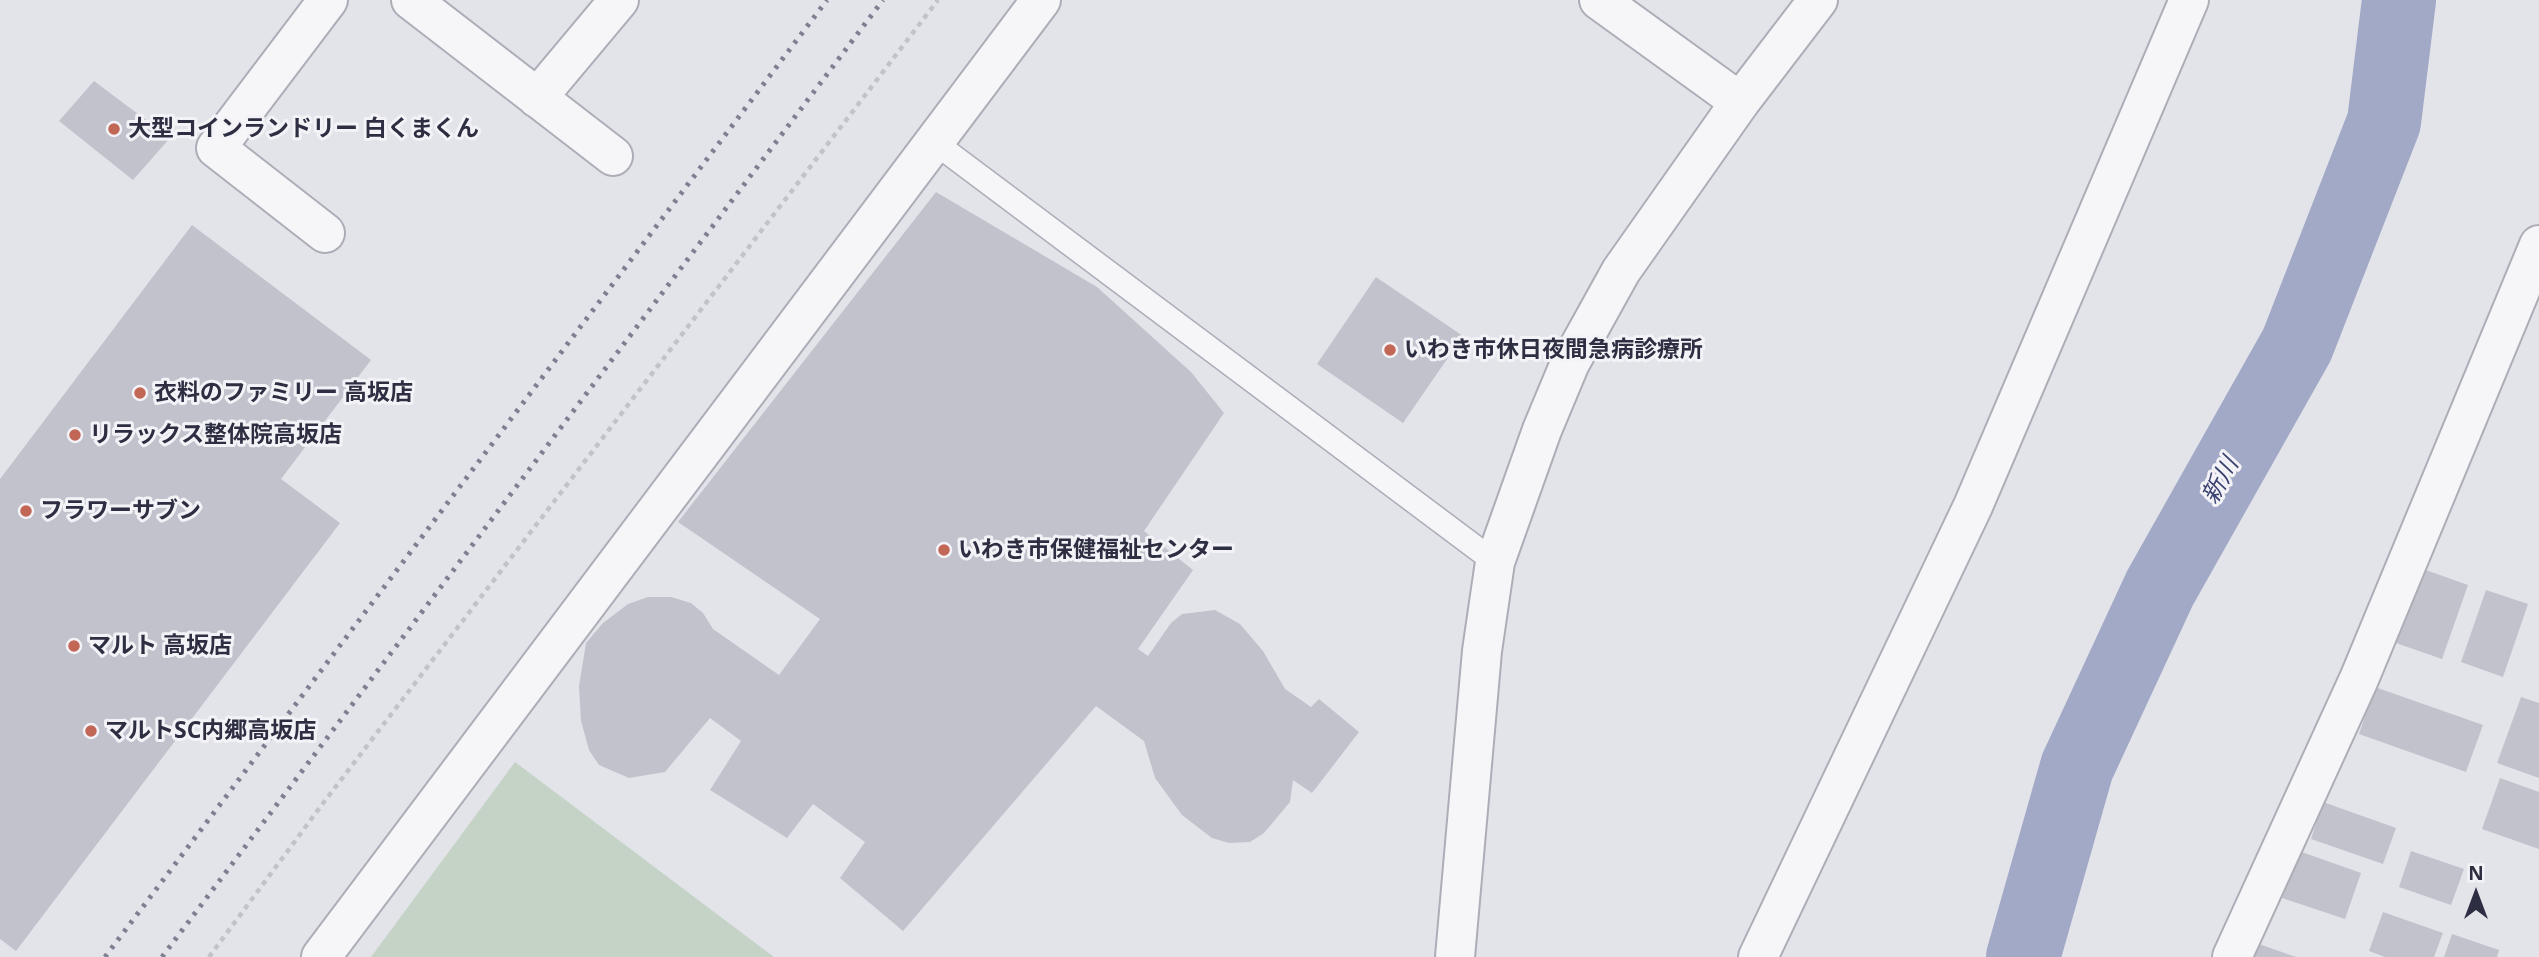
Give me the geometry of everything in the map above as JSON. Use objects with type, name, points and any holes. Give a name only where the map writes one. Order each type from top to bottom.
[{"type":"street","points":[[325,233],[216,149],[328,0]]},
{"type":"street","points":[[411,0],[613,156]]},
{"type":"street","points":[[537,98],[619,0]]},
{"type":"street","points":[[321,957],[1041,0]]},
{"type":"street","points":[[1599,0],[1740,102]]},
{"type":"street","points":[[1455,957],[1482,651],[1495,562],[1542,430],[1570,363],[1621,271],[1740,102],[1818,0]]},
{"type":"street","points":[[1758,957],[1973,506],[2189,0]]},
{"type":"street","points":[[2232,957],[2359,679],[2539,245]]},
{"type":"lane","points":[[934,142],[1495,562]]},
{"type":"path","points":[[209,957],[938,0]]},
{"type":"green space","points":[[515,762],[774,957],[371,957]]},
{"type":"building","name":"大型コインランドリー 白くまくん","points":[[94,81],[170,138],[133,180],[59,121]]},
{"type":"building","name":"いわき市保健福祉センター","points":[[936,192],[1097,287],[1191,372],[1224,413],[1144,531],[1193,570],[1138,649],[1148,656],[1171,623],[1182,614],[1215,610],[1240,624],[1263,651],[1285,689],[1311,707],[1319,699],[1359,732],[1312,793],[1293,780],[1290,802],[1264,833],[1250,842],[1229,843],[1212,838],[1182,815],[1155,778],[1144,741],[1096,706],[903,931],[840,878],[865,842],[813,804],[787,838],[710,790],[741,741],[710,718],[665,772],[629,778],[599,765],[589,750],[581,721],[579,686],[586,643],[603,623],[628,604],[648,597],[671,597],[691,603],[703,613],[713,629],[779,675],[820,619],[678,522]]},
{"type":"building","name":"マルトSC内郷高坂店","points":[[192,225],[371,360],[281,479],[340,523],[16,951],[0,939],[0,479]]},
{"type":"building","name":"いわき市休日夜間急病診療所","points":[[1376,277],[1463,336],[1403,423],[1317,364]]},
{"type":"building","points":[[2423,569],[2468,585],[2442,659],[2396,643]]},
{"type":"building","points":[[2486,590],[2528,604],[2503,677],[2461,662]]},
{"type":"building","points":[[2375,687],[2483,725],[2466,772],[2359,734]]},
{"type":"building","points":[[2521,697],[2539,703],[2539,778],[2497,763]]},
{"type":"building","points":[[2500,778],[2539,792],[2539,849],[2482,829]]},
{"type":"building","points":[[2323,802],[2396,828],[2383,864],[2311,839]]},
{"type":"building","points":[[2299,851],[2361,873],[2345,919],[2282,898]]},
{"type":"building","points":[[2411,851],[2464,869],[2451,905],[2399,887]]},
{"type":"building","points":[[2383,912],[2443,933],[2434,957],[2385,957],[2369,951]]},
{"type":"building","points":[[2452,934],[2499,950],[2497,957],[2444,957]]},
{"type":"building","points":[[2259,944],[2296,957],[2255,957]]},
{"type":"waterway","name":"新川","points":[[2023,957],[2077,767],[2160,588],[2297,345],[2384,122],[2399,0]]},
{"type":"railway","points":[[105,957],[827,0]]},
{"type":"railway","points":[[162,957],[883,0]]},
{"type":"place","name":"大型コインランドリー 白くまくん","points":[[114,129]]},
{"type":"place","name":"いわき市休日夜間急病診療所","points":[[1390,350]]},
{"type":"place","name":"衣料のファミリー 高坂店","points":[[140,393]]},
{"type":"place","name":"リラックス整体院高坂店","points":[[75,435]]},
{"type":"place","name":"フラワーサブン","points":[[26,511]]},
{"type":"place","name":"いわき市保健福祉センター","points":[[944,550]]},
{"type":"place","name":"マルト 高坂店","points":[[74,646]]},
{"type":"place","name":"マルトSC内郷高坂店","points":[[91,731]]}]
